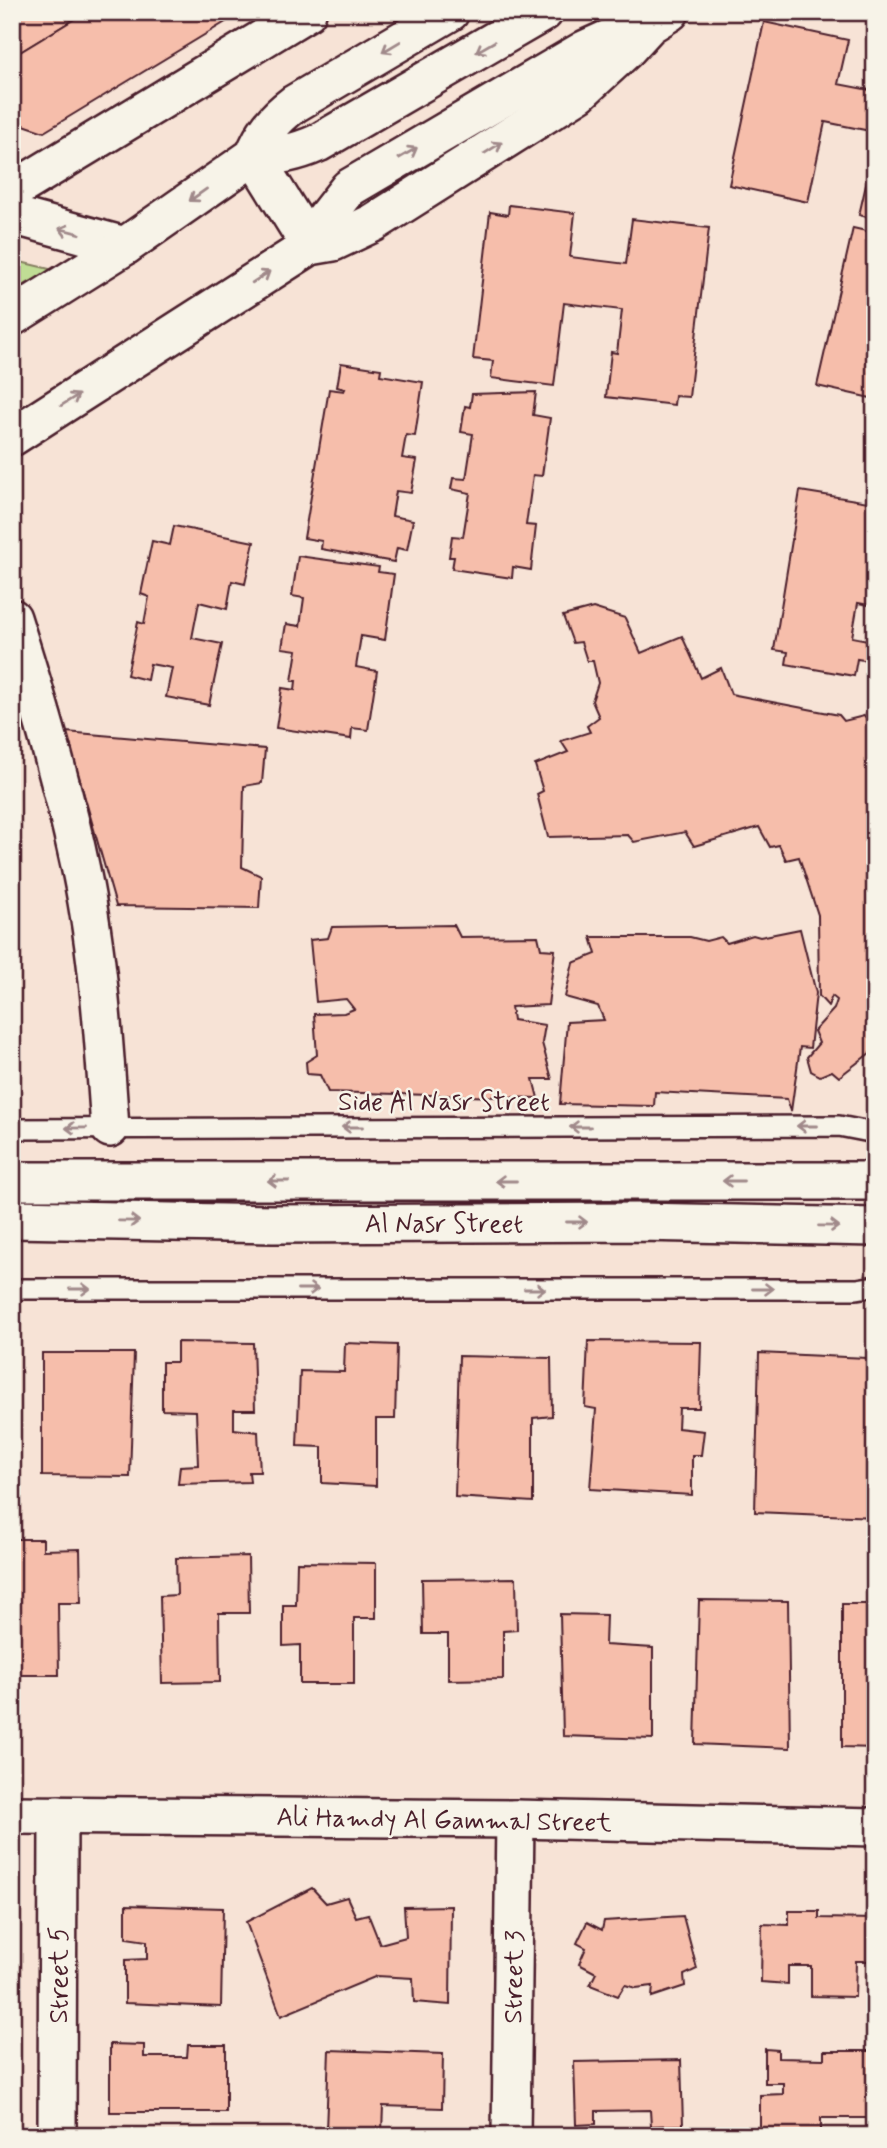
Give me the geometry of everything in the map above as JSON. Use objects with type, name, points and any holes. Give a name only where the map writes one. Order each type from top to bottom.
[{"type":"street","points":[[12,191],[307,12]]},
{"type":"street","points":[[12,317],[125,246],[254,156],[262,135],[285,111],[450,12]]},
{"type":"street","points":[[254,156],[298,152],[318,143],[544,12]]},
{"type":"street","points":[[12,437],[310,246],[320,225],[349,188],[586,49],[660,19]]},
{"type":"street","points":[[254,156],[310,246]]},
{"type":"street","points":[[12,215],[125,246]]},
{"type":"street","points":[[12,618],[51,742],[82,876],[102,1013],[110,1128]]},
{"type":"street","name":"Al Nasr Street","points":[[12,1181],[875,1181]]},
{"type":"street","name":"Al Nasr Street","points":[[12,1219],[274,1224],[640,1222],[875,1227]]},
{"type":"street","name":"Ali Hamdy Al Gammal Street","points":[[12,1815],[515,1819],[875,1827]]},
{"type":"street","name":"Street 5","points":[[57,2136],[58,1815]]},
{"type":"street","name":"Street 3","points":[[511,2136],[515,1819]]},
{"type":"lane","name":"Side Al Nasr Street","points":[[12,1129],[839,1126],[875,1133]]},
{"type":"lane","points":[[12,1289],[830,1289],[875,1286]]},
{"type":"green space","points":[[12,260],[54,270],[12,291]]},
{"type":"building","points":[[12,12],[86,12],[12,57]]},
{"type":"building","points":[[86,12],[242,12],[44,132],[12,121],[12,57]]},
{"type":"building","points":[[764,22],[848,40],[838,84],[875,91],[875,132],[825,122],[808,202],[729,185]]},
{"type":"building","points":[[875,146],[875,219],[859,215]]},
{"type":"building","points":[[509,205],[575,213],[570,257],[626,264],[632,219],[709,228],[689,397],[675,396],[674,405],[606,397],[611,352],[617,353],[622,310],[564,303],[554,386],[491,378],[493,361],[473,359],[490,212],[508,215]]},
{"type":"building","points":[[853,228],[875,233],[875,399],[817,386]]},
{"type":"building","points":[[341,363],[381,369],[380,375],[423,382],[415,436],[406,435],[402,458],[417,460],[411,493],[396,491],[392,516],[413,520],[407,550],[397,548],[394,562],[321,549],[322,541],[304,538],[329,389],[345,389],[337,387]]},
{"type":"building","points":[[536,392],[533,415],[550,418],[542,476],[533,475],[526,525],[536,526],[531,570],[513,567],[512,578],[452,569],[454,557],[449,557],[452,536],[463,537],[470,493],[451,489],[453,478],[466,479],[473,434],[461,432],[465,406],[470,407],[472,394]]},
{"type":"building","points":[[800,491],[875,503],[872,546],[875,546],[875,591],[872,591],[869,605],[858,603],[852,637],[873,641],[870,661],[857,659],[854,676],[786,664],[788,652],[774,650]]},
{"type":"building","points":[[174,526],[254,542],[245,584],[232,581],[227,609],[199,602],[192,638],[222,644],[209,705],[166,697],[172,668],[150,664],[147,680],[127,675],[138,622],[144,624],[149,597],[141,594],[152,541],[170,545]]},
{"type":"building","points":[[298,556],[379,567],[378,572],[394,574],[385,640],[361,636],[356,667],[377,671],[368,730],[352,728],[351,739],[276,728],[282,688],[295,690],[296,681],[292,681],[297,650],[282,648],[286,624],[300,626],[304,598],[292,596]]},
{"type":"building","points":[[593,608],[625,618],[641,653],[682,636],[701,678],[721,668],[731,694],[839,715],[844,721],[864,716],[875,729],[875,1049],[839,1077],[832,1071],[820,1076],[811,1071],[807,1057],[819,1043],[814,1031],[834,1009],[837,1000],[832,996],[828,1006],[819,996],[818,915],[799,857],[786,860],[779,845],[770,847],[759,827],[694,846],[685,832],[634,842],[628,835],[548,837],[537,794],[543,791],[535,765],[568,752],[561,741],[590,732],[587,726],[599,717],[592,701],[598,683],[593,661],[587,661],[581,642],[573,643],[563,616]]},
{"type":"building","points":[[66,732],[265,749],[262,783],[244,786],[242,867],[261,876],[259,908],[116,906]]},
{"type":"building","points":[[454,925],[460,937],[538,936],[541,949],[555,950],[548,1005],[511,1007],[513,1020],[545,1025],[542,1043],[552,1079],[533,1079],[538,1098],[328,1092],[320,1075],[307,1074],[306,1062],[317,1055],[314,1014],[344,1013],[354,1009],[346,999],[316,1002],[310,940],[328,938],[332,927]]},
{"type":"building","points":[[800,929],[816,993],[810,1048],[800,1047],[791,1111],[787,1099],[655,1092],[654,1106],[560,1104],[567,1022],[604,1020],[598,1006],[565,997],[573,963],[596,954],[591,937],[690,937],[706,941],[721,937],[727,943],[753,935],[760,937]]},
{"type":"building","points":[[588,1341],[701,1342],[699,1408],[679,1408],[678,1428],[704,1431],[701,1455],[692,1455],[692,1495],[590,1489],[596,1409],[585,1407]]},
{"type":"building","points":[[177,1342],[253,1343],[255,1410],[234,1410],[234,1429],[258,1432],[260,1472],[249,1472],[250,1482],[178,1484],[180,1466],[198,1465],[196,1411],[162,1410],[162,1362],[177,1362]]},
{"type":"building","points":[[345,1343],[397,1345],[395,1419],[376,1419],[376,1486],[322,1483],[322,1447],[297,1446],[300,1371],[344,1372]]},
{"type":"building","points":[[42,1353],[134,1353],[130,1477],[42,1476]]},
{"type":"building","points":[[759,1353],[867,1358],[875,1368],[875,1517],[755,1512]]},
{"type":"building","points":[[459,1356],[551,1358],[552,1416],[533,1418],[533,1502],[455,1497]]},
{"type":"building","points":[[12,1539],[43,1539],[43,1550],[80,1549],[81,1603],[58,1603],[59,1675],[12,1675]]},
{"type":"building","points":[[248,1556],[249,1613],[219,1613],[220,1682],[162,1683],[160,1596],[177,1595],[176,1558]]},
{"type":"building","points":[[297,1562],[376,1563],[376,1618],[354,1618],[354,1684],[300,1684],[300,1645],[283,1646],[283,1605],[296,1605]]},
{"type":"building","points":[[516,1578],[517,1630],[503,1631],[503,1679],[448,1680],[448,1634],[423,1634],[422,1579]]},
{"type":"building","points":[[699,1600],[788,1601],[790,1748],[695,1744]]},
{"type":"building","points":[[842,1604],[875,1604],[875,1748],[842,1747]]},
{"type":"building","points":[[560,1614],[606,1615],[605,1645],[653,1648],[653,1739],[563,1736]]},
{"type":"building","points":[[312,1888],[326,1903],[347,1897],[356,1917],[368,1914],[380,1944],[406,1937],[404,1907],[451,1906],[450,2005],[414,2002],[413,1978],[377,1976],[281,2016],[246,1922]]},
{"type":"building","points":[[126,1905],[223,1908],[221,2007],[125,2003],[125,1960],[147,1959],[147,1941],[126,1938]]},
{"type":"building","points":[[789,1911],[819,1911],[819,1918],[875,1919],[875,1961],[856,1961],[855,1997],[811,1996],[811,1966],[788,1966],[788,1984],[761,1982],[762,1924],[789,1925]]},
{"type":"building","points":[[683,1916],[697,1969],[684,1975],[685,1986],[652,1997],[653,1986],[636,1988],[625,1985],[618,1996],[590,1985],[596,1973],[579,1964],[586,1948],[577,1943],[587,1922],[602,1930],[604,1921]]},
{"type":"building","points":[[110,2044],[144,2045],[144,2057],[187,2057],[188,2045],[226,2045],[226,2112],[110,2112]]},
{"type":"building","points":[[765,2049],[778,2050],[778,2058],[824,2059],[824,2051],[875,2051],[875,2118],[821,2118],[821,2136],[760,2136],[760,2095],[783,2094],[783,2083],[765,2083]]},
{"type":"building","points":[[329,2050],[443,2054],[442,2108],[383,2106],[382,2132],[326,2131]]},
{"type":"building","points":[[681,2060],[683,2125],[651,2126],[650,2110],[596,2111],[596,2124],[576,2125],[574,2062]]}]
